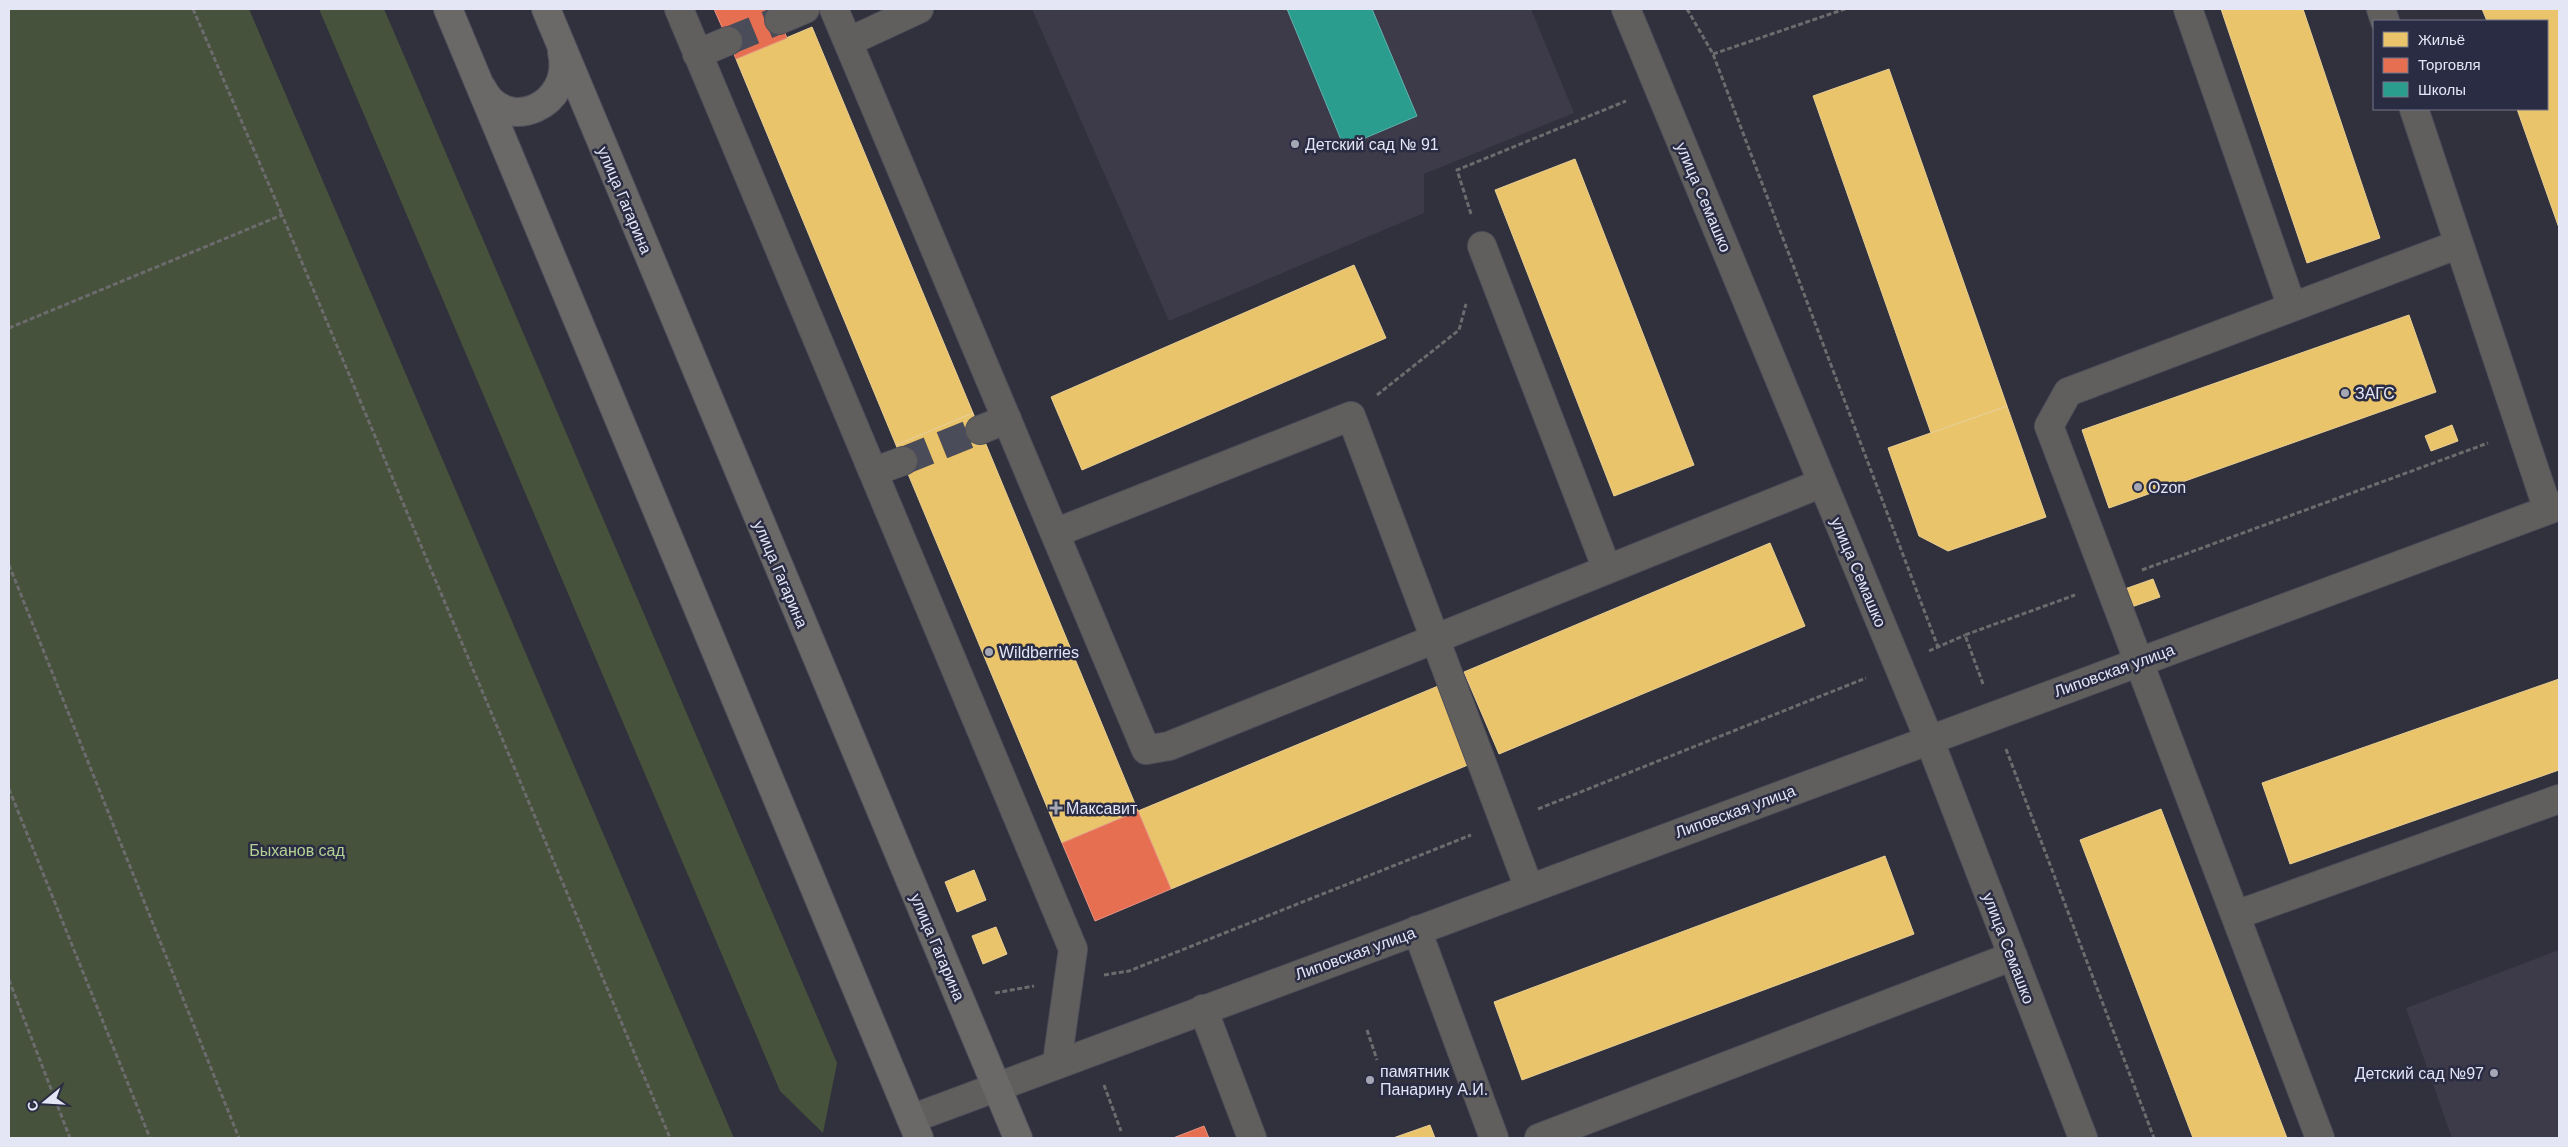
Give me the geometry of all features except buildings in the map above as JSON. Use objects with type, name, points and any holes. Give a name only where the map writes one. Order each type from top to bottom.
[{"type":"main road","points":[[448,9],[915,1129]]},
{"type":"main road","name":"улица Гагарина","points":[[546,9],[1018,1138]]},
{"type":"main road","points":[[477,78],[485,95],[500,107],[518,112],[537,108],[552,98],[562,81],[564,62],[560,44]]},
{"type":"street","points":[[678,9],[1073,948],[1057,1063]]},
{"type":"street","points":[[779,20],[805,9]]},
{"type":"street","points":[[834,9],[1146,750],[1169,746],[1822,483]]},
{"type":"street","points":[[848,42],[918,9]]},
{"type":"street","name":"улица Семашко","points":[[1626,9],[1929,739],[2083,1138]]},
{"type":"street","points":[[2188,9],[2292,307]]},
{"type":"street","points":[[698,54],[728,41]]},
{"type":"street","points":[[2414,110],[2554,508]]},
{"type":"street","points":[[2320,1138],[2049,426],[2068,392],[2460,244]]},
{"type":"street","points":[[1482,246],[1607,569]]},
{"type":"street","points":[[1055,533],[1351,416],[1529,888]]},
{"type":"street","points":[[980,430],[1007,419]]},
{"type":"street","points":[[873,472],[903,460]]},
{"type":"street","name":"Липовская улица","points":[[915,1129],[996,1087],[1057,1063],[2554,508]]},
{"type":"street","points":[[2236,915],[2559,799]]},
{"type":"street","points":[[1417,930],[1494,1138]]},
{"type":"street","points":[[1539,1138],[2013,956]]},
{"type":"street","points":[[1203,1009],[1252,1138]]},
{"type":"path","points":[[193,9],[282,215],[670,1138]]},
{"type":"path","points":[[1687,9],[1713,54],[1938,647]]},
{"type":"path","points":[[1713,54],[1845,9]]},
{"type":"path","points":[[9,328],[282,215]]},
{"type":"path","points":[[9,565],[239,1138]]},
{"type":"path","points":[[9,789],[10,798],[150,1138]]},
{"type":"path","points":[[9,980],[70,1138]]},
{"type":"path","points":[[1367,1030],[1377,1060]]},
{"type":"path","points":[[1103,1082],[1121,1131]]},
{"type":"shaded area","name":"Детский сад № 91","points":[[1032,9],[1531,9],[1574,113],[1424,174],[1424,213],[1169,321]]},
{"type":"shaded area","name":"Детский сад №97","points":[[2559,950],[2559,1138],[2452,1138],[2406,1008]]},
{"type":"green space","name":"Быханов сад","points":[[9,9],[249,9],[734,1138],[9,1138]]},
{"type":"green space","points":[[319,9],[384,9],[837,1063],[823,1133],[780,1091]]},
{"type":"tunnel","points":[[728,41],[779,20]]},
{"type":"tunnel","points":[[903,461],[980,430]]},
{"type":"place","name":"Детский сад № 91","points":[[1295,144]]},
{"type":"place","name":"ЗАГС","points":[[2345,393]]},
{"type":"place","name":"Ozon","points":[[2138,487]]},
{"type":"place","name":"Wildberries","points":[[989,652]]},
{"type":"place","name":"Максавит","points":[[1056,808]]},
{"type":"place","name":"Детский сад №97","points":[[2494,1073]]},
{"type":"place","name":"памятник Панарину А.И.","points":[[1370,1080]]}]
